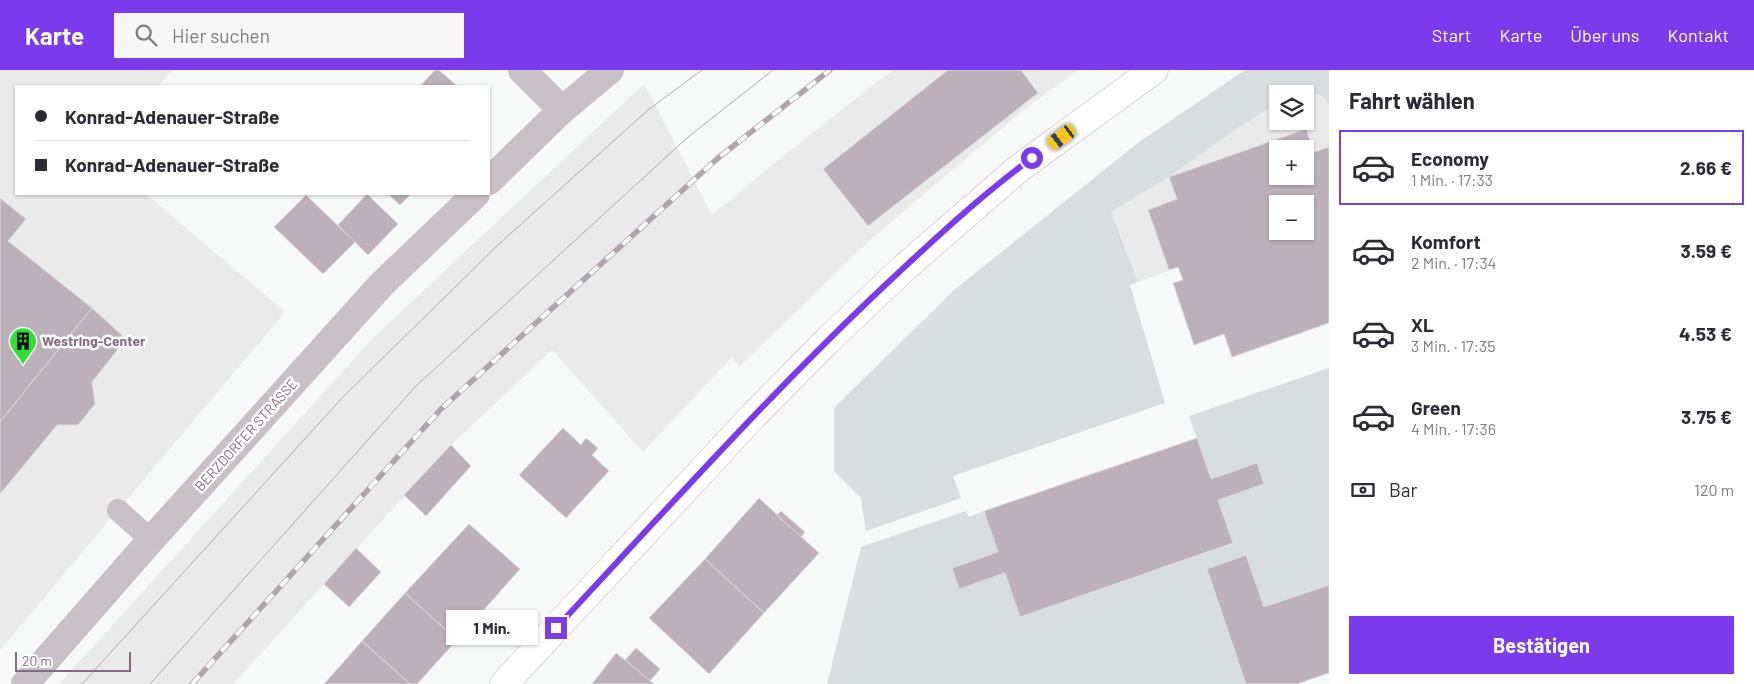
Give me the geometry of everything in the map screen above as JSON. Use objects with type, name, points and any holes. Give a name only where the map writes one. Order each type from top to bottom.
[{"type":"main road","points":[[504,684],[745,424],[834,334],[911,262],[1018,169],[1154,70]]},
{"type":"street","points":[[522,70],[562,110]]},
{"type":"street","points":[[490,180],[562,110],[610,70]]},
{"type":"street","name":"BERZDORFER STRASSE","points":[[25,684],[151,540],[381,285],[475,195]]},
{"type":"lane","points":[[118,510],[151,540]]},
{"type":"shaded area","points":[[0,70],[172,70],[160,85],[15,85],[15,195],[147,195],[285,312],[0,650]]},
{"type":"shaded area","points":[[894,70],[1078,70],[1021,112],[870,240],[739,367],[732,357],[643,452],[552,350],[451,445],[233,684],[59,684],[373,338],[644,84],[712,215],[777,161]]},
{"type":"shaded area","points":[[1245,70],[1329,70],[1329,106],[1325,99],[1314,93],[1314,85],[1269,85],[1269,109],[1241,126],[1169,177],[1111,212],[1138,282],[1130,285],[1165,403],[953,476],[961,498],[866,531],[861,498],[834,471],[834,408],[954,290],[1139,142]]},
{"type":"shaded area","points":[[1314,93],[1327,102],[1329,106],[1329,323],[1232,357],[1224,334],[1194,345],[1173,283],[1183,279],[1179,267],[1138,282],[1111,212],[1169,177],[1241,126],[1269,109],[1269,130],[1314,130]]},
{"type":"shaded area","points":[[1329,368],[1329,585],[1264,607],[1246,555],[1207,569],[1246,684],[827,684],[861,547],[966,511],[969,517],[984,511],[998,552],[952,568],[959,589],[1005,573],[1020,617],[1232,544],[1218,500],[1264,484],[1257,463],[1211,479],[1189,416]]},
{"type":"building","points":[[435,70],[439,70],[456,85],[421,85]]},
{"type":"building","points":[[948,70],[1021,70],[1038,93],[868,226],[823,169]]},
{"type":"building","points":[[1303,130],[1306,130],[1310,140],[1275,140]]},
{"type":"building","points":[[1269,142],[1269,185],[1314,185],[1314,152],[1329,147],[1329,323],[1232,357],[1224,334],[1194,345],[1173,283],[1183,280],[1178,267],[1169,270],[1148,210],[1177,199],[1169,177]]},
{"type":"building","points":[[306,195],[355,242],[323,274],[274,227]]},
{"type":"building","points":[[366,195],[398,224],[368,255],[338,225]]},
{"type":"building","points":[[389,195],[410,195],[400,205]]},
{"type":"building","name":"Westring-Center","points":[[0,198],[26,219],[8,241],[92,308],[0,422]]},
{"type":"building","points":[[92,308],[126,339],[92,382],[95,404],[78,425],[57,425],[0,494],[0,422]]},
{"type":"building","points":[[563,428],[581,445],[586,438],[598,448],[592,455],[609,471],[566,518],[519,475]]},
{"type":"building","points":[[1197,438],[1211,479],[1257,463],[1264,484],[1218,500],[1233,543],[1020,617],[1005,573],[959,589],[952,568],[998,552],[984,511]]},
{"type":"building","points":[[451,445],[471,466],[426,516],[404,495]]},
{"type":"building","points":[[759,498],[819,553],[764,613],[705,559]]},
{"type":"building","points":[[781,511],[805,532],[801,537],[777,515]]},
{"type":"building","points":[[469,524],[520,569],[457,640],[405,593]]},
{"type":"building","points":[[356,548],[381,572],[349,607],[324,584]]},
{"type":"building","points":[[1246,555],[1264,607],[1329,585],[1329,673],[1297,684],[1246,684],[1207,569]]},
{"type":"building","points":[[705,559],[764,613],[709,674],[649,618]]},
{"type":"building","points":[[405,593],[457,640],[417,684],[410,684],[362,641]]},
{"type":"building","points":[[362,641],[410,684],[324,684]]},
{"type":"building","points":[[636,648],[660,669],[650,681],[625,660]]},
{"type":"building","points":[[616,653],[625,660],[654,684],[592,684]]},
{"type":"tram line","points":[[82,684],[342,398],[499,244],[648,110],[702,70]]},
{"type":"tram line","points":[[150,684],[416,386],[688,137],[773,70]]},
{"type":"railway","points":[[192,684],[441,409],[718,158],[830,70]]},
{"type":"place","name":"Westring-Center","points":[[23,365]]},
{"type":"route","points":[[556,628],[752,417],[827,341],[946,230],[1032,158]]}]
